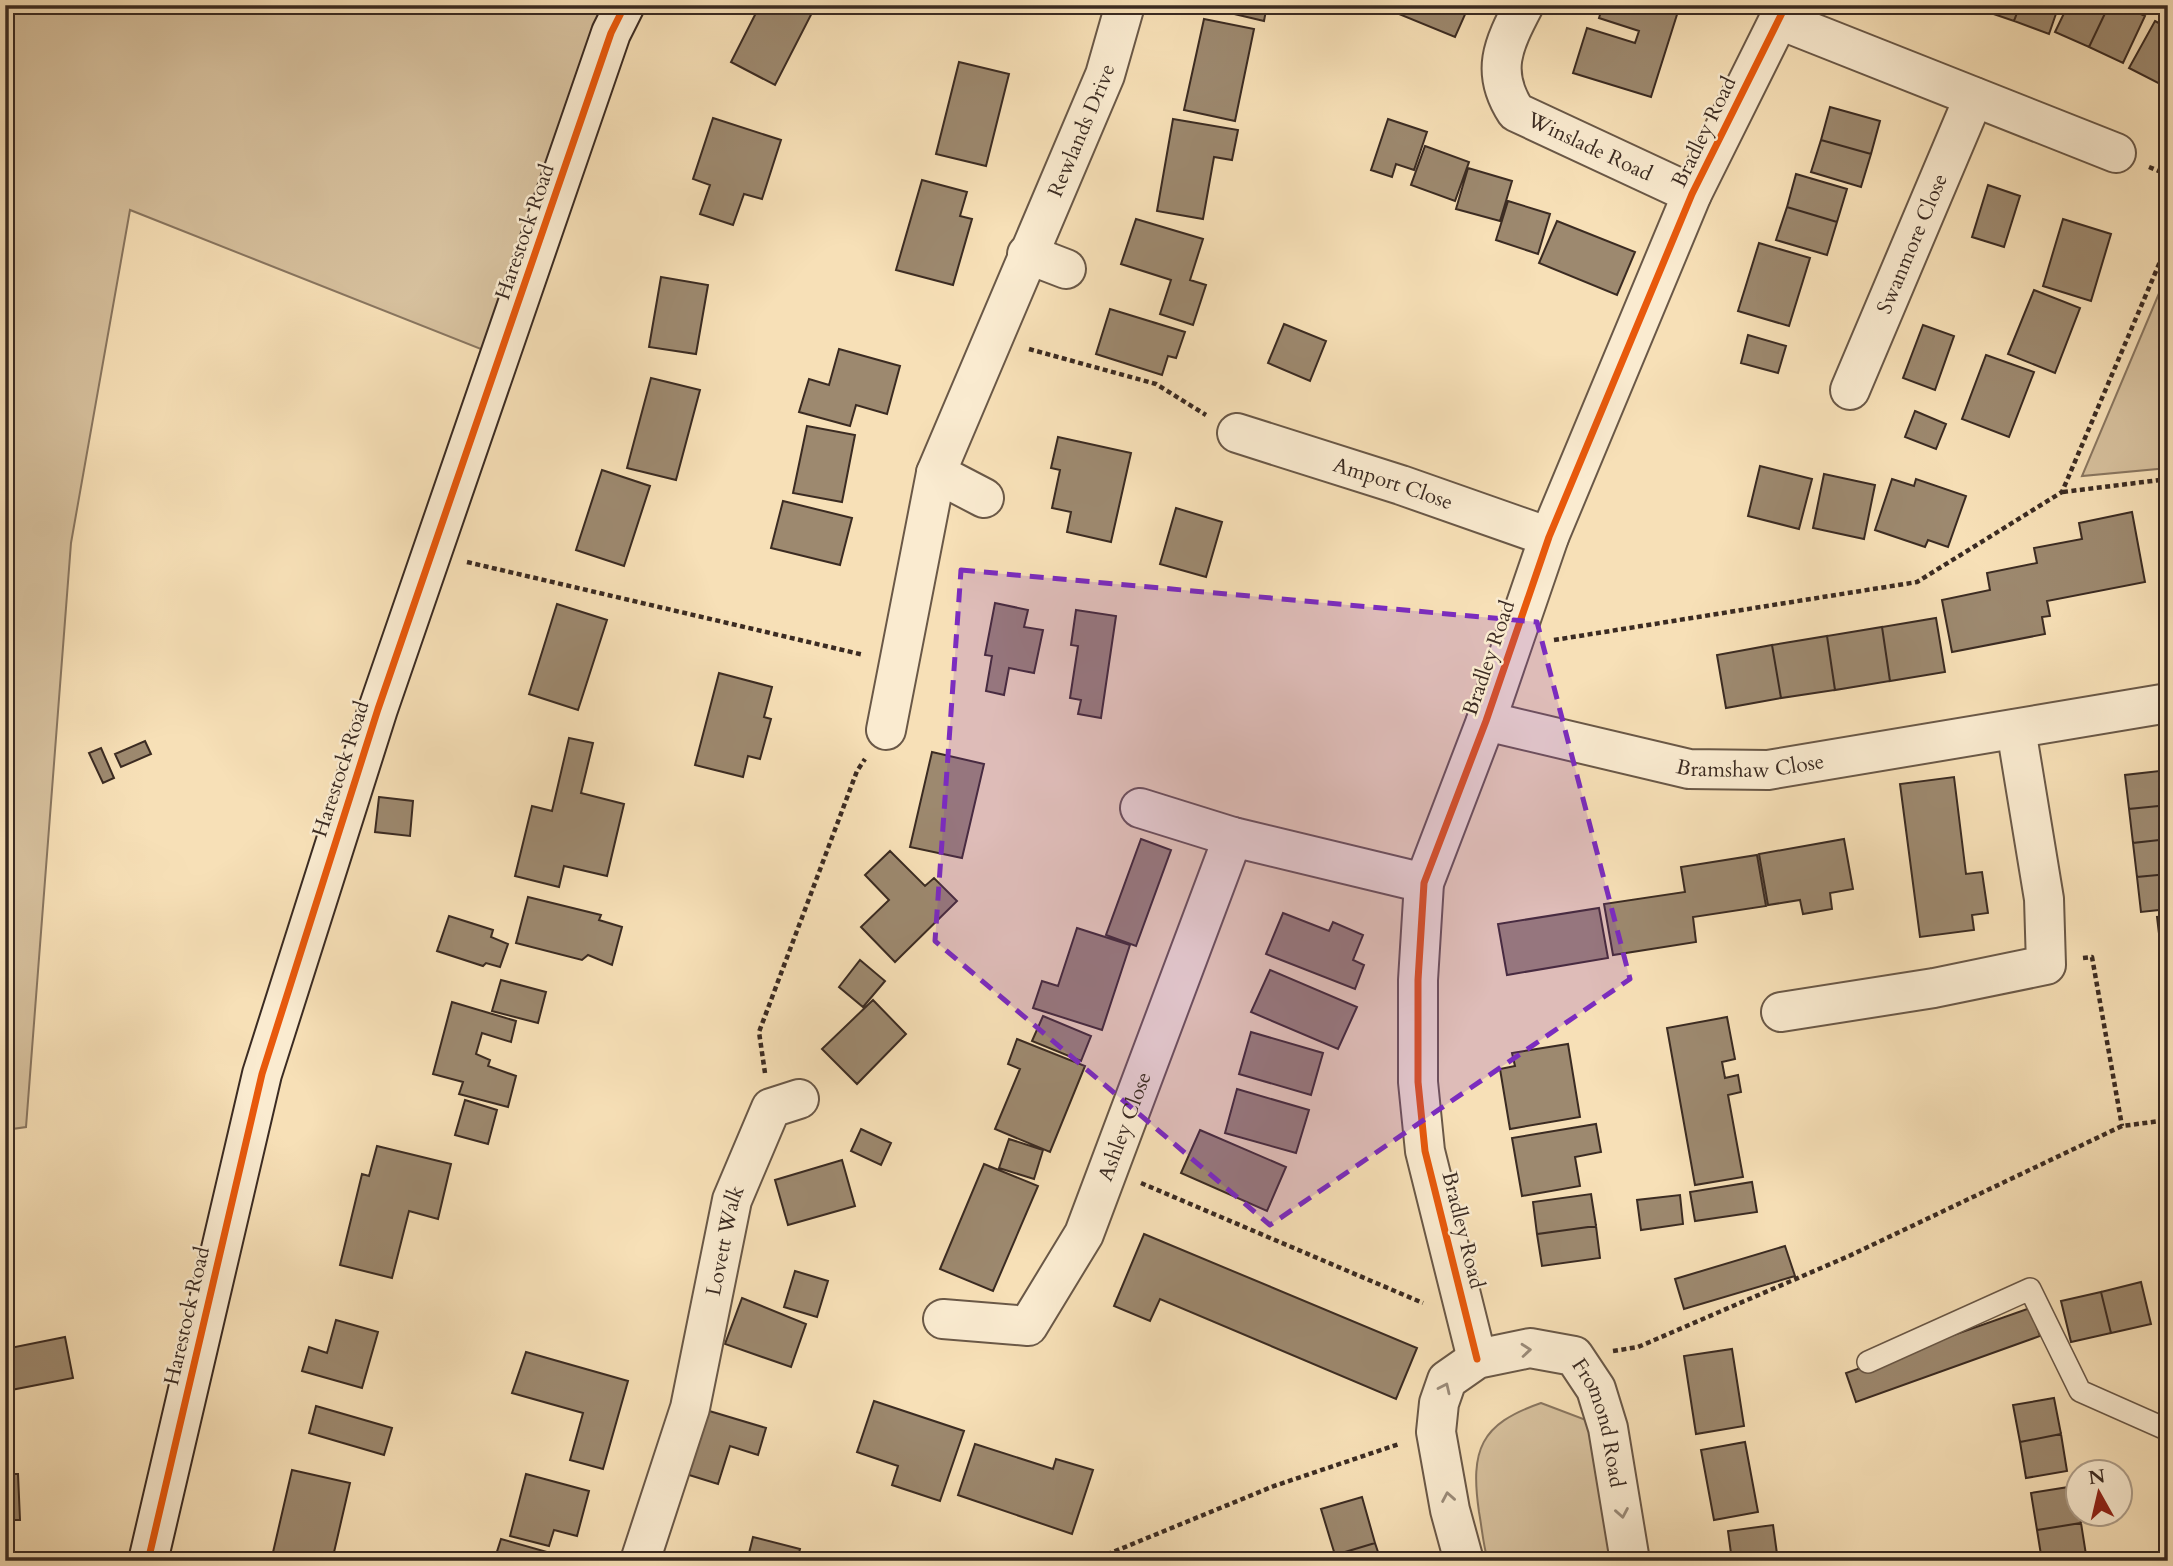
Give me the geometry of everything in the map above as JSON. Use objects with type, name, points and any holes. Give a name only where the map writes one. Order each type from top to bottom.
[{"type":"street","name":"Harestock Road","points":[[148,1561],[262,1074],[378,709],[611,33],[625,5]]},
{"type":"street","name":"Rewlands Drive","points":[[886,730],[897,662],[936,473],[991,338],[1105,75],[1125,5]]},
{"type":"street","name":"Winslade Road","points":[[1524,5],[1514,24],[1500,68],[1503,92],[1516,112],[1692,194]]},
{"type":"street","points":[[1783,13],[1974,97],[2116,153]]},
{"type":"street","name":"Bradley Road","points":[[1477,1359],[1425,1151],[1419,1096],[1418,980],[1424,883],[1486,721],[1549,537],[1692,194],[1783,13]]},
{"type":"street","name":"Swanmore Close","points":[[1850,390],[1974,97]]},
{"type":"street","points":[[1027,254],[1066,269]]},
{"type":"street","name":"Amport Close","points":[[1237,433],[1401,485],[1549,537]]},
{"type":"street","points":[[936,473],[984,498]]},
{"type":"street","name":"Bramshaw Close","points":[[1486,721],[1689,769],[1769,769],[2168,703]]},
{"type":"street","points":[[1781,1012],[1934,988],[2046,965],[2044,899],[2016,729]]},
{"type":"street","points":[[1140,808],[1233,837],[1424,883]]},
{"type":"street","name":"Ashley Close","points":[[943,1319],[1028,1325],[1084,1234],[1233,837]]},
{"type":"street","name":"Lovett Walk","points":[[640,1561],[690,1408],[732,1200],[785,1103]]},
{"type":"street","name":"Fromond Road","points":[[1464,1561],[1450,1510],[1436,1432],[1439,1403],[1447,1380],[1477,1359],[1530,1348],[1574,1356],[1596,1389],[1608,1428],[1630,1561]]},
{"type":"lane","points":[[1868,1362],[2030,1289],[2080,1391],[2168,1430]]},
{"type":"path","points":[[2062,492],[2168,243]]},
{"type":"path","points":[[991,338],[1156,384],[1237,433]]},
{"type":"path","points":[[1511,647],[1917,582],[2062,492],[2168,479]]},
{"type":"path","points":[[432,554],[897,662]]},
{"type":"path","points":[[785,1103],[759,1032],[857,771],[886,730]]},
{"type":"path","points":[[2046,965],[2092,957],[2122,1126]]},
{"type":"path","points":[[1574,1356],[1639,1347],[1849,1256],[2122,1126],[2168,1120]]},
{"type":"path","points":[[1108,1169],[1468,1322]]},
{"type":"path","points":[[1091,1561],[1274,1486],[1436,1432]]},
{"type":"highlighted area","points":[[961,570],[1537,622],[1630,979],[1270,1225],[935,941]]},
{"type":"shaded area","points":[[5,5],[625,5],[501,357],[130,210],[71,543],[26,1127],[5,1130]]},
{"type":"shaded area","points":[[2168,272],[2168,468],[2082,476]]},
{"type":"shaded area","points":[[1541,1403],[1586,1420],[1594,1438],[1611,1561],[1488,1561],[1477,1490],[1479,1456],[1492,1430],[1520,1411]]},
{"type":"building","points":[[760,5],[816,5],[775,85],[731,62]]},
{"type":"building","points":[[1214,5],[1267,5],[1264,21],[1213,9]]},
{"type":"building","points":[[1397,5],[1459,5],[1467,10],[1455,37],[1394,12]]},
{"type":"building","points":[[1603,5],[1680,5],[1651,97],[1573,73],[1587,28],[1635,43],[1639,31],[1599,18]]},
{"type":"building","points":[[1980,5],[2020,5],[2014,21],[1979,9]]},
{"type":"building","points":[[2020,5],[2059,5],[2049,34],[2014,21]]},
{"type":"building","points":[[2068,5],[2109,5],[2089,47],[2055,32]]},
{"type":"building","points":[[2109,5],[2122,5],[2145,16],[2123,63],[2089,47]]},
{"type":"building","points":[[1204,19],[1254,29],[1235,121],[1184,110]]},
{"type":"building","points":[[2155,21],[2168,28],[2168,79],[2164,86],[2129,68]]},
{"type":"building","points":[[959,62],[1009,74],[986,166],[936,154]]},
{"type":"building","points":[[1830,107],[1880,121],[1871,154],[1821,140]]},
{"type":"building","points":[[713,118],[781,140],[762,199],[744,194],[733,225],[700,214],[710,185],[693,179]]},
{"type":"building","points":[[1173,119],[1238,130],[1232,160],[1214,157],[1203,219],[1157,211]]},
{"type":"building","points":[[1388,119],[1427,132],[1414,170],[1396,164],[1392,177],[1371,170]]},
{"type":"building","points":[[1821,140],[1871,154],[1861,187],[1811,172]]},
{"type":"building","points":[[1425,146],[1469,162],[1455,201],[1411,185]]},
{"type":"building","points":[[1468,168],[1512,181],[1500,221],[1456,209]]},
{"type":"building","points":[[1796,174],[1847,189],[1837,222],[1787,207]]},
{"type":"building","points":[[922,180],[967,192],[960,216],[972,219],[953,285],[896,270]]},
{"type":"building","points":[[1988,185],[2020,196],[2004,247],[1972,237]]},
{"type":"building","points":[[1508,201],[1550,214],[1538,254],[1496,240]]},
{"type":"building","points":[[1787,207],[1837,222],[1827,255],[1776,240]]},
{"type":"building","points":[[1136,219],[1203,239],[1190,280],[1206,285],[1193,325],[1160,314],[1171,280],[1121,264]]},
{"type":"building","points":[[2063,219],[2111,234],[2091,301],[2043,286]]},
{"type":"building","points":[[1557,221],[1635,252],[1617,295],[1539,263]]},
{"type":"building","points":[[1759,243],[1810,258],[1789,326],[1738,311]]},
{"type":"building","points":[[661,277],[708,285],[696,354],[649,347]]},
{"type":"building","points":[[2034,290],[2080,308],[2055,373],[2008,354]]},
{"type":"building","points":[[1110,309],[1185,332],[1176,358],[1168,356],[1162,375],[1096,354]]},
{"type":"building","points":[[1284,324],[1326,341],[1310,381],[1268,363]]},
{"type":"building","points":[[1923,325],[1954,336],[1935,390],[1903,378]]},
{"type":"building","points":[[1748,335],[1786,346],[1778,373],[1741,363]]},
{"type":"building","points":[[839,349],[900,366],[887,414],[856,405],[850,426],[799,412],[809,379],[829,385]]},
{"type":"building","points":[[1986,355],[2034,372],[2009,437],[1962,419]]},
{"type":"building","points":[[651,378],[700,390],[676,480],[627,468]]},
{"type":"building","points":[[1915,411],[1946,424],[1936,449],[1905,437]]},
{"type":"building","points":[[807,426],[855,435],[842,502],[793,493]]},
{"type":"building","points":[[1058,437],[1131,453],[1111,542],[1067,532],[1071,512],[1052,508],[1060,470],[1051,468]]},
{"type":"building","points":[[1760,466],[1812,479],[1799,529],[1748,516]]},
{"type":"building","points":[[602,470],[650,486],[624,566],[576,550]]},
{"type":"building","points":[[1824,474],[1875,485],[1864,539],[1813,528]]},
{"type":"building","points":[[1892,479],[1914,486],[1916,479],[1966,496],[1948,547],[1928,540],[1925,547],[1875,530]]},
{"type":"building","points":[[783,501],[852,518],[840,565],[771,548]]},
{"type":"building","points":[[1176,508],[1222,522],[1206,577],[1160,564]]},
{"type":"building","points":[[2132,512],[2145,582],[2047,601],[2050,616],[2042,617],[2045,634],[1952,652],[1942,600],[1990,590],[1987,573],[2037,563],[2034,548],[2082,539],[2079,523]]},
{"type":"building","points":[[995,603],[1028,610],[1024,627],[1043,630],[1034,673],[1009,668],[1004,695],[986,691],[992,656],[985,655]]},
{"type":"building","points":[[557,604],[607,620],[578,710],[529,694]]},
{"type":"building","points":[[1076,610],[1116,616],[1101,718],[1078,714],[1081,700],[1070,698],[1078,646],[1071,645]]},
{"type":"building","points":[[1936,618],[1945,672],[1890,681],[1882,627]]},
{"type":"building","points":[[1882,627],[1890,681],[1835,690],[1827,636]]},
{"type":"building","points":[[1827,636],[1835,690],[1781,698],[1772,645]]},
{"type":"building","points":[[1772,645],[1781,698],[1726,708],[1717,655]]},
{"type":"building","points":[[719,673],[772,687],[764,717],[771,719],[760,759],[748,756],[743,777],[695,765]]},
{"type":"building","points":[[569,738],[593,743],[581,793],[624,804],[607,876],[564,866],[559,887],[515,876],[532,806],[552,811]]},
{"type":"building","points":[[145,741],[151,754],[121,767],[115,754]]},
{"type":"building","points":[[101,748],[114,778],[103,783],[89,753]]},
{"type":"building","points":[[932,752],[984,764],[962,858],[910,847]]},
{"type":"building","points":[[2168,770],[2168,805],[2129,809],[2125,775]]},
{"type":"building","points":[[1954,777],[1966,874],[1982,872],[1988,913],[1972,915],[1974,930],[1920,937],[1900,784]]},
{"type":"building","points":[[379,797],[413,801],[410,836],[375,832]]},
{"type":"building","points":[[2168,805],[2168,839],[2133,843],[2129,809]]},
{"type":"building","points":[[1141,839],[1171,850],[1136,946],[1106,935]]},
{"type":"building","points":[[1844,839],[1853,889],[1830,893],[1832,909],[1803,914],[1800,900],[1768,905],[1759,854]]},
{"type":"building","points":[[2168,839],[2168,874],[2137,877],[2133,843]]},
{"type":"building","points":[[890,851],[925,886],[934,878],[957,901],[895,962],[861,927],[889,900],[865,875]]},
{"type":"building","points":[[1757,855],[1766,906],[1693,917],[1696,942],[1613,955],[1604,904],[1685,892],[1681,867]]},
{"type":"building","points":[[2168,874],[2168,909],[2141,912],[2137,877]]},
{"type":"building","points":[[528,897],[601,915],[599,920],[622,927],[612,965],[588,955],[582,960],[516,943]]},
{"type":"building","points":[[1599,908],[1608,958],[1507,975],[1498,924]]},
{"type":"building","points":[[1283,913],[1329,931],[1333,922],[1363,935],[1353,960],[1364,965],[1355,989],[1266,954]]},
{"type":"building","points":[[449,916],[493,930],[491,937],[508,944],[500,967],[486,963],[483,966],[437,951]]},
{"type":"building","points":[[2168,916],[2168,1009],[2157,917]]},
{"type":"building","points":[[1077,928],[1130,945],[1102,1030],[1033,1008],[1042,981],[1058,986]]},
{"type":"building","points":[[860,960],[885,981],[863,1007],[839,987]]},
{"type":"building","points":[[1270,970],[1357,1007],[1338,1049],[1251,1012]]},
{"type":"building","points":[[501,980],[546,992],[538,1023],[492,1011]]},
{"type":"building","points":[[873,1000],[906,1034],[857,1084],[822,1049]]},
{"type":"building","points":[[452,1002],[516,1021],[511,1042],[482,1033],[476,1054],[490,1060],[488,1066],[516,1076],[508,1107],[459,1094],[463,1082],[433,1074]]},
{"type":"building","points":[[1043,1016],[1091,1036],[1081,1061],[1032,1041]]},
{"type":"building","points":[[1727,1017],[1735,1059],[1722,1062],[1725,1078],[1738,1075],[1741,1092],[1728,1095],[1743,1177],[1695,1185],[1667,1028]]},
{"type":"building","points":[[1251,1032],[1323,1053],[1311,1095],[1239,1074]]},
{"type":"building","points":[[1017,1039],[1085,1066],[1050,1152],[995,1129],[1020,1069],[1008,1064]]},
{"type":"building","points":[[1568,1044],[1580,1117],[1510,1129],[1500,1069],[1515,1066],[1512,1053]]},
{"type":"building","points":[[1237,1089],[1309,1110],[1296,1153],[1225,1133]]},
{"type":"building","points":[[465,1100],[497,1110],[488,1144],[455,1135]]},
{"type":"building","points":[[1596,1124],[1601,1152],[1575,1157],[1580,1186],[1522,1196],[1512,1138]]},
{"type":"building","points":[[861,1129],[891,1143],[881,1165],[851,1151]]},
{"type":"building","points":[[1200,1130],[1286,1167],[1267,1211],[1181,1173]]},
{"type":"building","points":[[1009,1139],[1043,1150],[1034,1179],[999,1168]]},
{"type":"building","points":[[377,1146],[451,1164],[438,1219],[409,1211],[392,1278],[340,1265],[362,1174],[369,1176]]},
{"type":"building","points":[[842,1160],[855,1206],[788,1225],[775,1180]]},
{"type":"building","points":[[984,1164],[1038,1186],[993,1291],[940,1269]]},
{"type":"building","points":[[1752,1182],[1757,1212],[1695,1221],[1690,1192]]},
{"type":"building","points":[[1591,1194],[1596,1226],[1537,1234],[1533,1202]]},
{"type":"building","points":[[1680,1195],[1683,1224],[1641,1230],[1637,1200]]},
{"type":"building","points":[[1596,1226],[1600,1258],[1542,1266],[1537,1234]]},
{"type":"building","points":[[1144,1234],[1417,1348],[1396,1399],[1160,1299],[1150,1321],[1114,1306]]},
{"type":"building","points":[[1785,1246],[1795,1276],[1684,1309],[1675,1279]]},
{"type":"building","points":[[795,1271],[828,1281],[817,1317],[784,1307]]},
{"type":"building","points":[[2141,1282],[2151,1324],[2111,1333],[2101,1292]]},
{"type":"building","points":[[2101,1292],[2111,1333],[2071,1342],[2061,1301]]},
{"type":"building","points":[[742,1298],[806,1324],[791,1367],[725,1344]]},
{"type":"building","points":[[2030,1308],[2040,1336],[1856,1402],[1846,1373]]},
{"type":"building","points":[[336,1320],[378,1332],[362,1388],[302,1371],[309,1347],[327,1353]]},
{"type":"building","points":[[65,1337],[73,1378],[11,1390],[10,1386],[5,1387],[5,1349]]},
{"type":"building","points":[[1732,1349],[1744,1426],[1696,1434],[1684,1356]]},
{"type":"building","points":[[526,1352],[628,1381],[603,1469],[570,1460],[583,1413],[512,1393]]},
{"type":"building","points":[[2054,1398],[2061,1434],[2020,1442],[2013,1405]]},
{"type":"building","points":[[874,1401],[964,1431],[940,1501],[892,1485],[898,1466],[857,1452]]},
{"type":"building","points":[[316,1406],[392,1428],[384,1455],[309,1433]]},
{"type":"building","points":[[706,1410],[766,1428],[758,1455],[730,1446],[718,1484],[686,1474]]},
{"type":"building","points":[[2061,1434],[2064,1472],[2026,1478],[2020,1442]]},
{"type":"building","points":[[1745,1442],[1758,1512],[1714,1520],[1701,1450]]},
{"type":"building","points":[[975,1444],[1053,1469],[1056,1459],[1093,1470],[1072,1534],[958,1495]]},
{"type":"building","points":[[292,1470],[350,1483],[332,1561],[271,1561]]},
{"type":"building","points":[[5,1474],[18,1474],[20,1520],[5,1520]]},
{"type":"building","points":[[526,1474],[589,1491],[577,1536],[554,1530],[549,1546],[510,1536]]},
{"type":"building","points":[[2064,1488],[2064,1526],[2037,1530],[2031,1493]]},
{"type":"building","points":[[1362,1497],[1375,1543],[1335,1555],[1321,1509]]},
{"type":"building","points":[[1773,1525],[1778,1561],[1732,1561],[1728,1531]]},
{"type":"building","points":[[2064,1526],[2064,1528],[2082,1528],[2087,1561],[2042,1561],[2037,1530]]},
{"type":"building","points":[[753,1537],[800,1549],[797,1561],[747,1561]]},
{"type":"building","points":[[501,1539],[561,1556],[560,1561],[494,1561]]},
{"type":"building","points":[[1375,1543],[1381,1561],[1337,1561],[1335,1555]]},
{"type":"cycle path","points":[[148,1561],[262,1074],[378,709],[611,33],[625,5]]},
{"type":"cycle path","points":[[1477,1359],[1425,1151],[1418,1082],[1418,980],[1424,883],[1486,721],[1549,537],[1692,194],[1786,5]]}]
